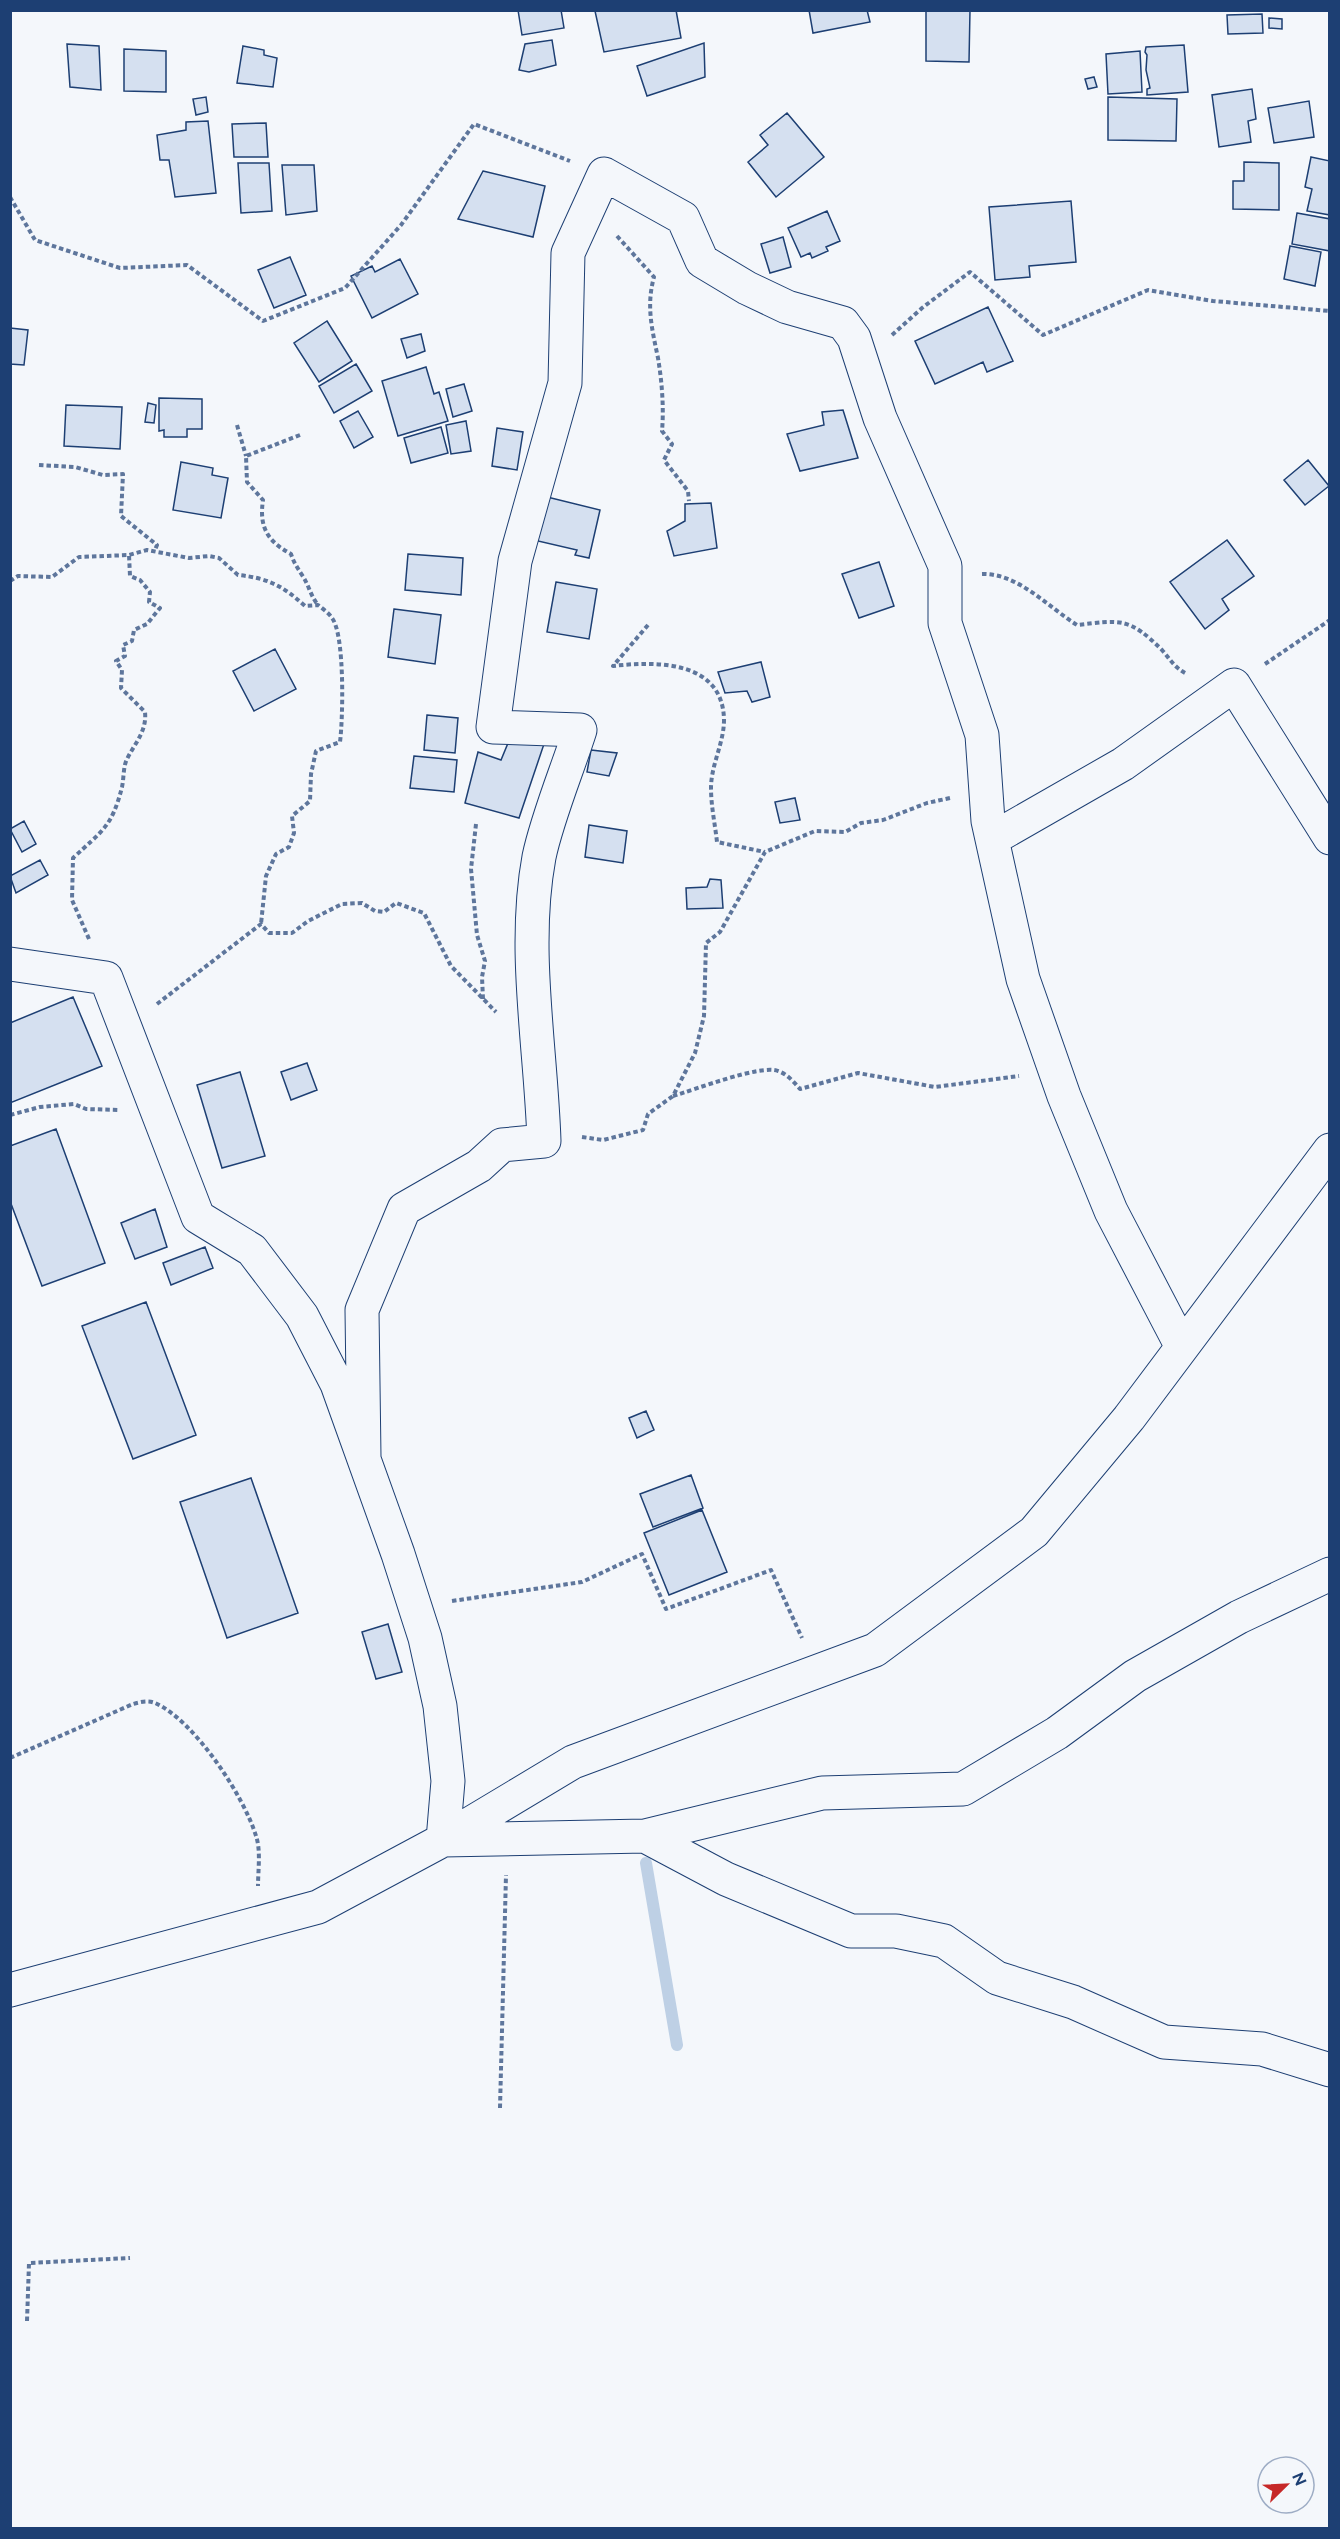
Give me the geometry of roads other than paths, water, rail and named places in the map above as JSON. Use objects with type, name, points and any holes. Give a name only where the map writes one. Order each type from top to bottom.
[{"type":"street","points":[[364,1457],[362,1310],[404,1209],[479,1166],[502,1145],[544,1141],[542,1092],[534,1014],[533,936],[539,856],[580,730],[493,727],[515,561],[565,383],[568,253],[599,184],[683,218],[702,261],[747,288],[787,307],[843,323],[854,338],[880,418],[945,566],[945,623],[982,735],[985,789],[992,838],[1023,979],[1055,1071],[1111,1211],[1182,1347]]},
{"type":"street","points":[[992,838],[1123,764],[1234,685],[1329,838]]},
{"type":"street","points":[[10,964],[106,978],[198,1217],[252,1250],[302,1316],[337,1384],[415,1606],[441,1706],[448,1781],[443,1840]]},
{"type":"street","points":[[10,1990],[318,1907],[443,1840],[573,1762],[875,1650],[1034,1532],[1129,1418],[1329,1150]]},
{"type":"street","points":[[443,1840],[645,1836],[822,1793],[963,1789],[1056,1733],[1135,1676],[1239,1617],[1329,1574]]},
{"type":"street","points":[[645,1836],[726,1880],[851,1931],[896,1931],[944,1941],[997,1978],[1073,2002],[1164,2042],[1262,2049],[1329,2070]]},
{"type":"waterway","points":[[646,1863],[677,2045]]}]
